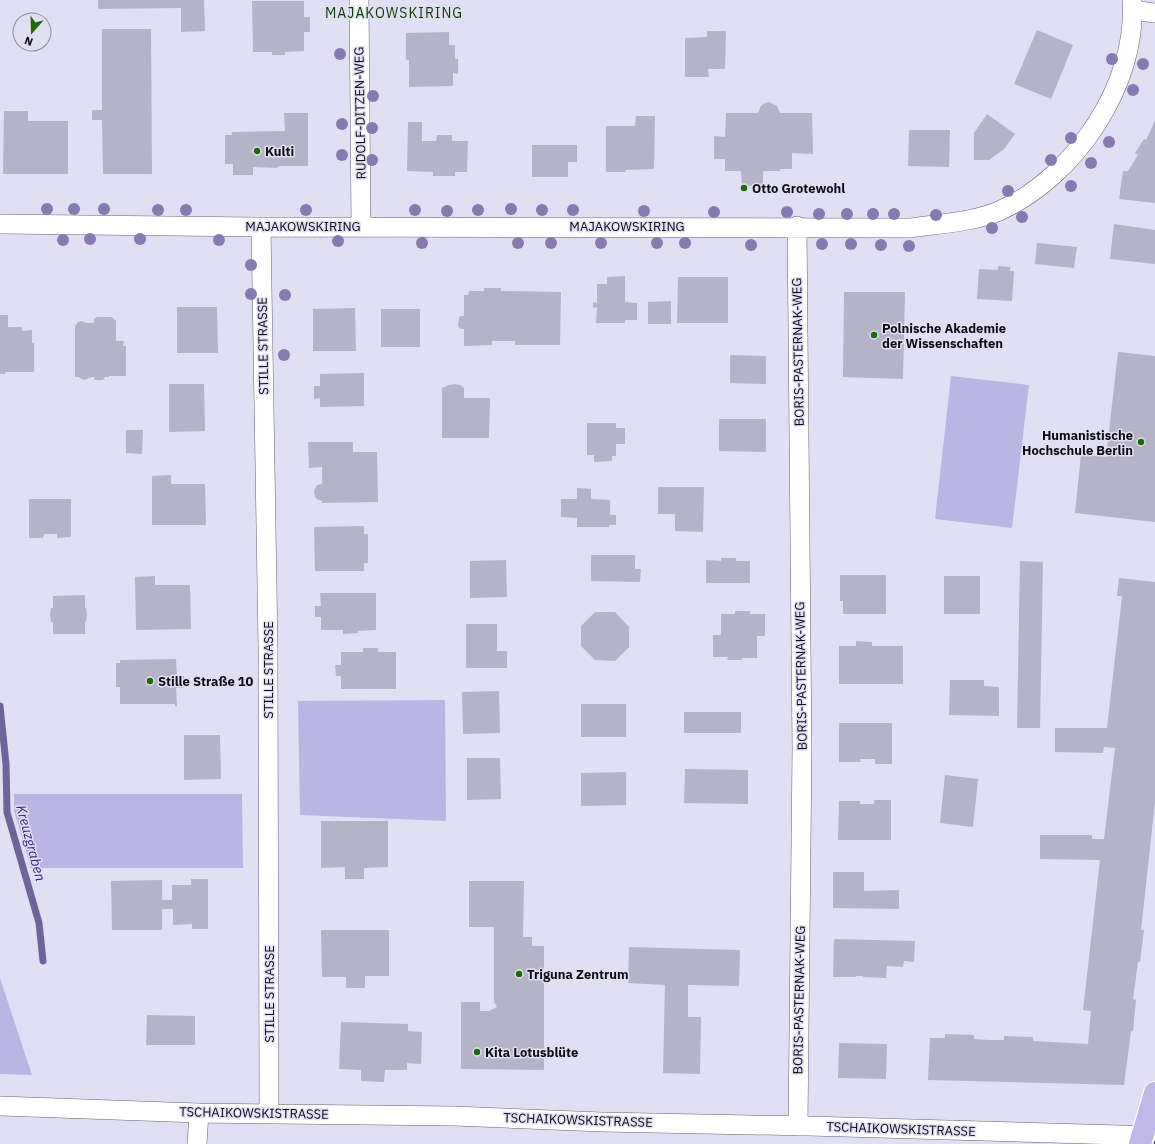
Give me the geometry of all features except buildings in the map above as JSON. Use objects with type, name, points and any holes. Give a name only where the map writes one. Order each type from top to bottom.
[{"type":"main road","points":[[1146,1139],[1155,1093]]},
{"type":"street","name":"RUDOLF-DITZEN-WEG","points":[[359,0],[361,226]]},
{"type":"street","name":"MAJAKOWSKIRING","points":[[0,224],[261,226],[797,226],[910,228],[967,220],[998,211],[1028,195],[1070,159],[1082,145],[1100,117],[1118,83],[1128,53],[1132,5],[1155,13]]},
{"type":"street","name":"STILLE STRASSE","points":[[261,226],[268,646],[269,1114]]},
{"type":"street","name":"BORIS-PASTERNAK-WEG","points":[[797,226],[802,748],[798,1126]]},
{"type":"street","name":"TSCHAIKOWSKISTRASSE","points":[[0,1106],[199,1113],[454,1116],[602,1122],[798,1126],[1146,1139]]},
{"type":"street","points":[[197,1144],[199,1113]]},
{"type":"shaded area","points":[[951,376],[1029,385],[1012,528],[935,519]]},
{"type":"shaded area","points":[[445,700],[446,821],[300,815],[298,701]]},
{"type":"shaded area","points":[[14,794],[242,794],[243,868],[31,868],[14,811]]},
{"type":"shaded area","points":[[0,978],[32,1075],[0,1074]]},
{"type":"waterway","name":"Kreuzgraben","points":[[0,706],[6,764],[7,812],[39,923],[43,961]]},
{"type":"place","name":"Kulti","points":[[257,151]]},
{"type":"place","name":"Otto Grotewohl","points":[[744,188]]},
{"type":"place","name":"Polnische Akademie der Wissenschaften","points":[[874,335]]},
{"type":"place","name":"Humanistische Hochschule Berlin","points":[[1141,442]]},
{"type":"place","name":"Stille Straße 10","points":[[150,681]]},
{"type":"place","name":"Triguna Zentrum","points":[[519,974]]},
{"type":"place","name":"Kita Lotusblüte","points":[[477,1052]]},
{"type":"district","name":"MAJAKOWSKIRING","points":[[394,13]]}]
